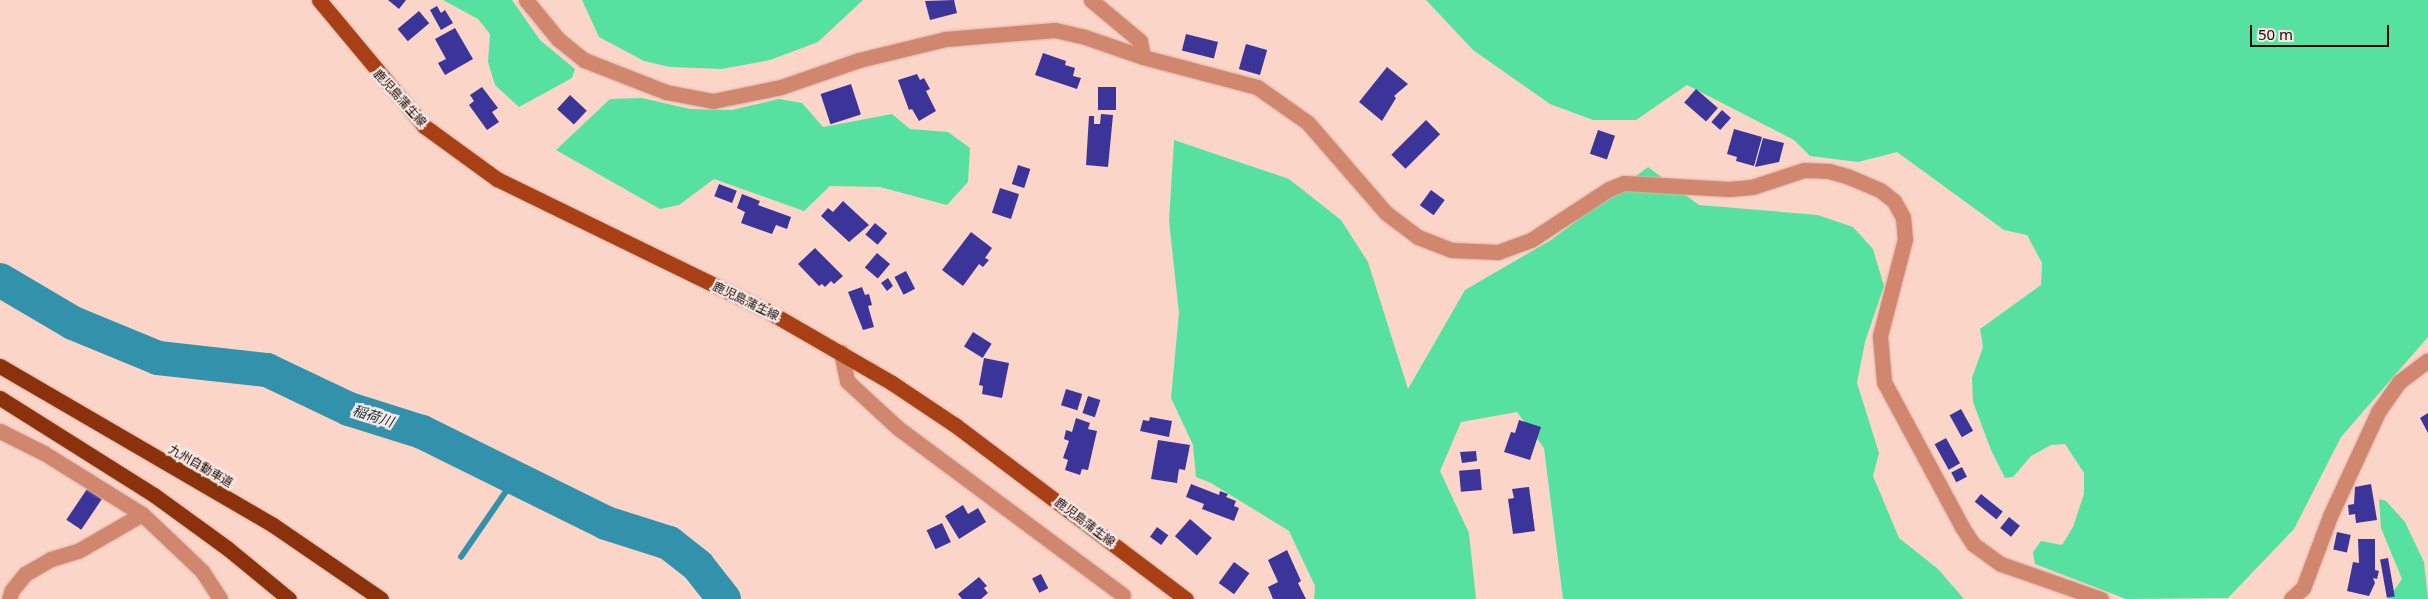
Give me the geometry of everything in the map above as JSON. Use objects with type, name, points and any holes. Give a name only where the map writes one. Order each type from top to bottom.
[{"type":"highway","name":"九州自動車道","points":[[0,366],[273,525],[381,599]]},
{"type":"highway","points":[[0,398],[154,495],[228,548],[289,599]]},
{"type":"main road","name":"鹿児島蒲生線","points":[[319,0],[424,126],[497,179],[764,309],[841,352],[955,425],[1186,599]]},
{"type":"street","points":[[526,0],[558,39],[584,60],[666,92],[713,101],[781,88],[859,60],[944,39],[1026,30],[1056,30],[1143,57],[1257,87],[1283,102],[1324,140],[1386,213],[1418,237],[1452,250],[1498,252],[1531,240],[1608,189],[1624,183],[1729,189],[1752,187],[1804,170],[1829,171],[1880,190],[1894,201],[1903,218],[1906,239],[1880,336],[1884,382],[1892,403],[1973,544],[1984,555],[2017,571],[2101,599]]},
{"type":"street","points":[[1091,0],[1140,41],[1143,57]]},
{"type":"street","points":[[841,352],[847,382],[898,428],[1124,598]]},
{"type":"street","points":[[2291,599],[2303,588],[2330,516],[2378,412],[2399,382],[2428,360]]},
{"type":"street","points":[[0,431],[44,453],[142,514],[202,571],[220,599]]},
{"type":"street","points":[[9,599],[12,590],[25,574],[52,559],[78,551],[142,514]]},
{"type":"green space","points":[[443,0],[512,0],[540,40],[575,69],[572,78],[519,107],[495,85],[488,62],[490,34],[478,19]]},
{"type":"green space","points":[[582,0],[863,0],[818,42],[770,60],[722,69],[670,67],[644,61],[599,37]]},
{"type":"green space","points":[[1426,0],[2428,0],[2428,337],[2341,437],[2294,529],[2228,598],[2126,599],[2035,564],[2033,552],[2041,541],[2062,545],[2073,527],[2084,494],[2084,473],[2065,444],[2051,445],[2031,456],[2013,477],[2005,478],[1991,450],[1973,402],[1972,378],[1983,347],[1980,329],[2041,285],[2042,263],[2027,235],[2004,230],[1897,152],[1858,162],[1810,156],[1794,140],[1687,85],[1636,120],[1593,120],[1550,104],[1473,50]]},
{"type":"green space","points":[[642,98],[690,109],[732,110],[779,99],[802,103],[823,127],[892,114],[910,129],[948,132],[970,148],[968,182],[947,205],[880,187],[830,186],[804,211],[714,179],[679,205],[660,209],[556,150],[610,99]]},
{"type":"green space","points":[[1174,140],[1289,179],[1341,220],[1368,262],[1408,389],[1465,290],[1551,240],[1648,167],[1699,205],[1818,215],[1853,227],[1873,249],[1884,286],[1865,342],[1857,383],[1879,453],[1873,476],[1899,538],[1938,569],[1964,599],[1563,599],[1544,448],[1517,412],[1461,422],[1440,471],[1469,533],[1476,599],[1314,599],[1315,586],[1289,531],[1211,483],[1196,477],[1193,445],[1171,398],[1179,313],[1169,221]]},
{"type":"green space","points":[[2379,499],[2386,501],[2405,522],[2424,562],[2428,599],[2388,599],[2402,579],[2381,528]]},
{"type":"building","points":[[388,0],[406,0],[399,9]]},
{"type":"building","points":[[954,0],[957,13],[930,20],[925,1]]},
{"type":"building","points":[[437,6],[441,13],[445,10],[453,23],[441,30],[430,10]]},
{"type":"building","points":[[419,11],[429,23],[408,41],[398,29]]},
{"type":"building","points":[[455,28],[473,59],[445,75],[438,63],[446,59],[435,39]]},
{"type":"building","points":[[1186,34],[1218,42],[1214,58],[1182,50]]},
{"type":"building","points":[[1246,44],[1267,50],[1260,75],[1239,69]]},
{"type":"building","points":[[1043,53],[1066,61],[1065,65],[1075,68],[1073,76],[1081,78],[1077,89],[1035,75]]},
{"type":"building","points":[[1387,67],[1408,84],[1394,96],[1396,98],[1382,121],[1359,102]]},
{"type":"building","points":[[917,74],[920,80],[924,78],[930,89],[926,91],[936,111],[919,121],[912,109],[909,110],[898,80]]},
{"type":"building","points":[[851,84],[861,114],[830,124],[821,94]]},
{"type":"building","points":[[482,87],[498,108],[492,112],[499,122],[487,130],[469,105],[474,101],[470,95]]},
{"type":"building","points":[[1098,87],[1116,87],[1116,110],[1098,110]]},
{"type":"building","points":[[1696,89],[1718,108],[1706,122],[1684,103]]},
{"type":"building","points":[[570,95],[587,111],[574,125],[557,109]]},
{"type":"building","points":[[1722,110],[1731,118],[1720,130],[1711,122]]},
{"type":"building","points":[[1101,114],[1113,115],[1108,167],[1086,165],[1089,116],[1094,116],[1094,124],[1100,124]]},
{"type":"building","points":[[1426,120],[1440,134],[1405,169],[1391,155]]},
{"type":"building","points":[[1734,129],[1762,137],[1754,166],[1736,161],[1737,157],[1727,154]]},
{"type":"building","points":[[1598,130],[1615,136],[1607,159],[1590,154]]},
{"type":"building","points":[[1763,138],[1784,143],[1779,162],[1755,167]]},
{"type":"building","points":[[1018,165],[1030,169],[1024,188],[1012,184]]},
{"type":"building","points":[[719,184],[737,191],[732,203],[714,196]]},
{"type":"building","points":[[1000,188],[1019,194],[1011,219],[992,213]]},
{"type":"building","points":[[1431,190],[1445,200],[1434,215],[1420,205]]},
{"type":"building","points":[[742,194],[760,201],[758,205],[791,217],[787,229],[776,225],[772,234],[741,223],[745,212],[737,208]]},
{"type":"building","points":[[843,201],[869,225],[849,242],[821,216],[828,208],[833,212]]},
{"type":"building","points":[[875,223],[887,233],[878,245],[865,234]]},
{"type":"building","points":[[971,232],[992,248],[985,258],[989,260],[983,267],[979,264],[963,286],[942,270]]},
{"type":"building","points":[[815,248],[843,276],[834,284],[831,281],[825,287],[822,284],[819,286],[798,264]]},
{"type":"building","points":[[877,253],[890,264],[878,278],[865,268]]},
{"type":"building","points":[[906,271],[915,289],[903,295],[894,277]]},
{"type":"building","points":[[888,278],[893,286],[887,291],[881,283]]},
{"type":"building","points":[[862,287],[865,295],[869,294],[872,305],[868,306],[874,327],[863,330],[848,292]]},
{"type":"building","points":[[973,332],[992,344],[983,358],[964,346]]},
{"type":"building","points":[[984,358],[1009,363],[1002,398],[982,394],[983,386],[979,385]]},
{"type":"building","points":[[1066,389],[1082,394],[1077,410],[1061,405]]},
{"type":"building","points":[[1088,396],[1100,400],[1095,417],[1082,413]]},
{"type":"building","points":[[1961,409],[1973,431],[1962,437],[1950,415]]},
{"type":"building","points":[[2428,413],[2428,433],[2420,418]]},
{"type":"building","points":[[1150,417],[1172,421],[1169,437],[1140,431],[1143,420],[1149,421]]},
{"type":"building","points":[[1076,418],[1090,423],[1088,429],[1097,431],[1088,470],[1082,469],[1080,475],[1065,470],[1068,460],[1063,458],[1069,441],[1064,439],[1066,430],[1072,432]]},
{"type":"building","points":[[1519,420],[1541,427],[1530,460],[1504,452],[1511,432],[1515,433]]},
{"type":"building","points":[[1946,438],[1960,463],[1949,470],[1935,444]]},
{"type":"building","points":[[1158,440],[1190,445],[1185,470],[1179,469],[1177,483],[1151,479]]},
{"type":"building","points":[[1476,451],[1477,461],[1462,463],[1460,452]]},
{"type":"building","points":[[1962,467],[1967,477],[1956,482],[1951,472]]},
{"type":"building","points":[[1480,469],[1482,490],[1461,492],[1459,471]]},
{"type":"building","points":[[1191,484],[1219,495],[1220,491],[1228,494],[1226,497],[1236,501],[1234,506],[1239,508],[1234,521],[1202,509],[1204,504],[1186,497]]},
{"type":"building","points":[[2371,484],[2377,520],[2356,523],[2355,514],[2349,515],[2348,505],[2354,504],[2355,487]]},
{"type":"building","points":[[1529,487],[1535,531],[1513,534],[1508,499],[1514,498],[1512,489]]},
{"type":"building","points":[[87,489],[102,499],[81,530],[66,520]]},
{"type":"building","points":[[1981,494],[2003,512],[1996,519],[1975,502]]},
{"type":"building","points":[[963,505],[968,514],[978,508],[986,522],[959,539],[945,516]]},
{"type":"building","points":[[2009,517],[2020,526],[2011,537],[2000,528]]},
{"type":"building","points":[[1190,519],[1212,538],[1197,555],[1175,536]]},
{"type":"building","points":[[942,523],[951,542],[935,549],[927,530]]},
{"type":"building","points":[[1157,527],[1168,535],[1161,545],[1150,537]]},
{"type":"building","points":[[2337,532],[2351,535],[2347,553],[2333,550]]},
{"type":"building","points":[[2358,539],[2375,539],[2375,570],[2379,571],[2377,579],[2373,578],[2375,583],[2369,596],[2347,591],[2353,562],[2359,563]]},
{"type":"building","points":[[1287,550],[1301,581],[1298,583],[1306,599],[1273,599],[1268,587],[1278,582],[1268,560]]},
{"type":"building","points":[[2388,558],[2395,596],[2387,598],[2380,559]]},
{"type":"building","points":[[1234,562],[1249,573],[1234,594],[1219,583]]},
{"type":"building","points":[[1041,574],[1048,588],[1039,593],[1032,579]]},
{"type":"building","points":[[979,577],[987,586],[984,588],[988,593],[981,599],[962,599],[958,594]]},
{"type":"waterway","name":"稲荷川","points":[[0,280],[73,323],[158,358],[267,370],[349,409],[422,432],[606,523],[669,543],[698,566],[724,599]]},
{"type":"waterway","points":[[461,557],[514,480]]}]
